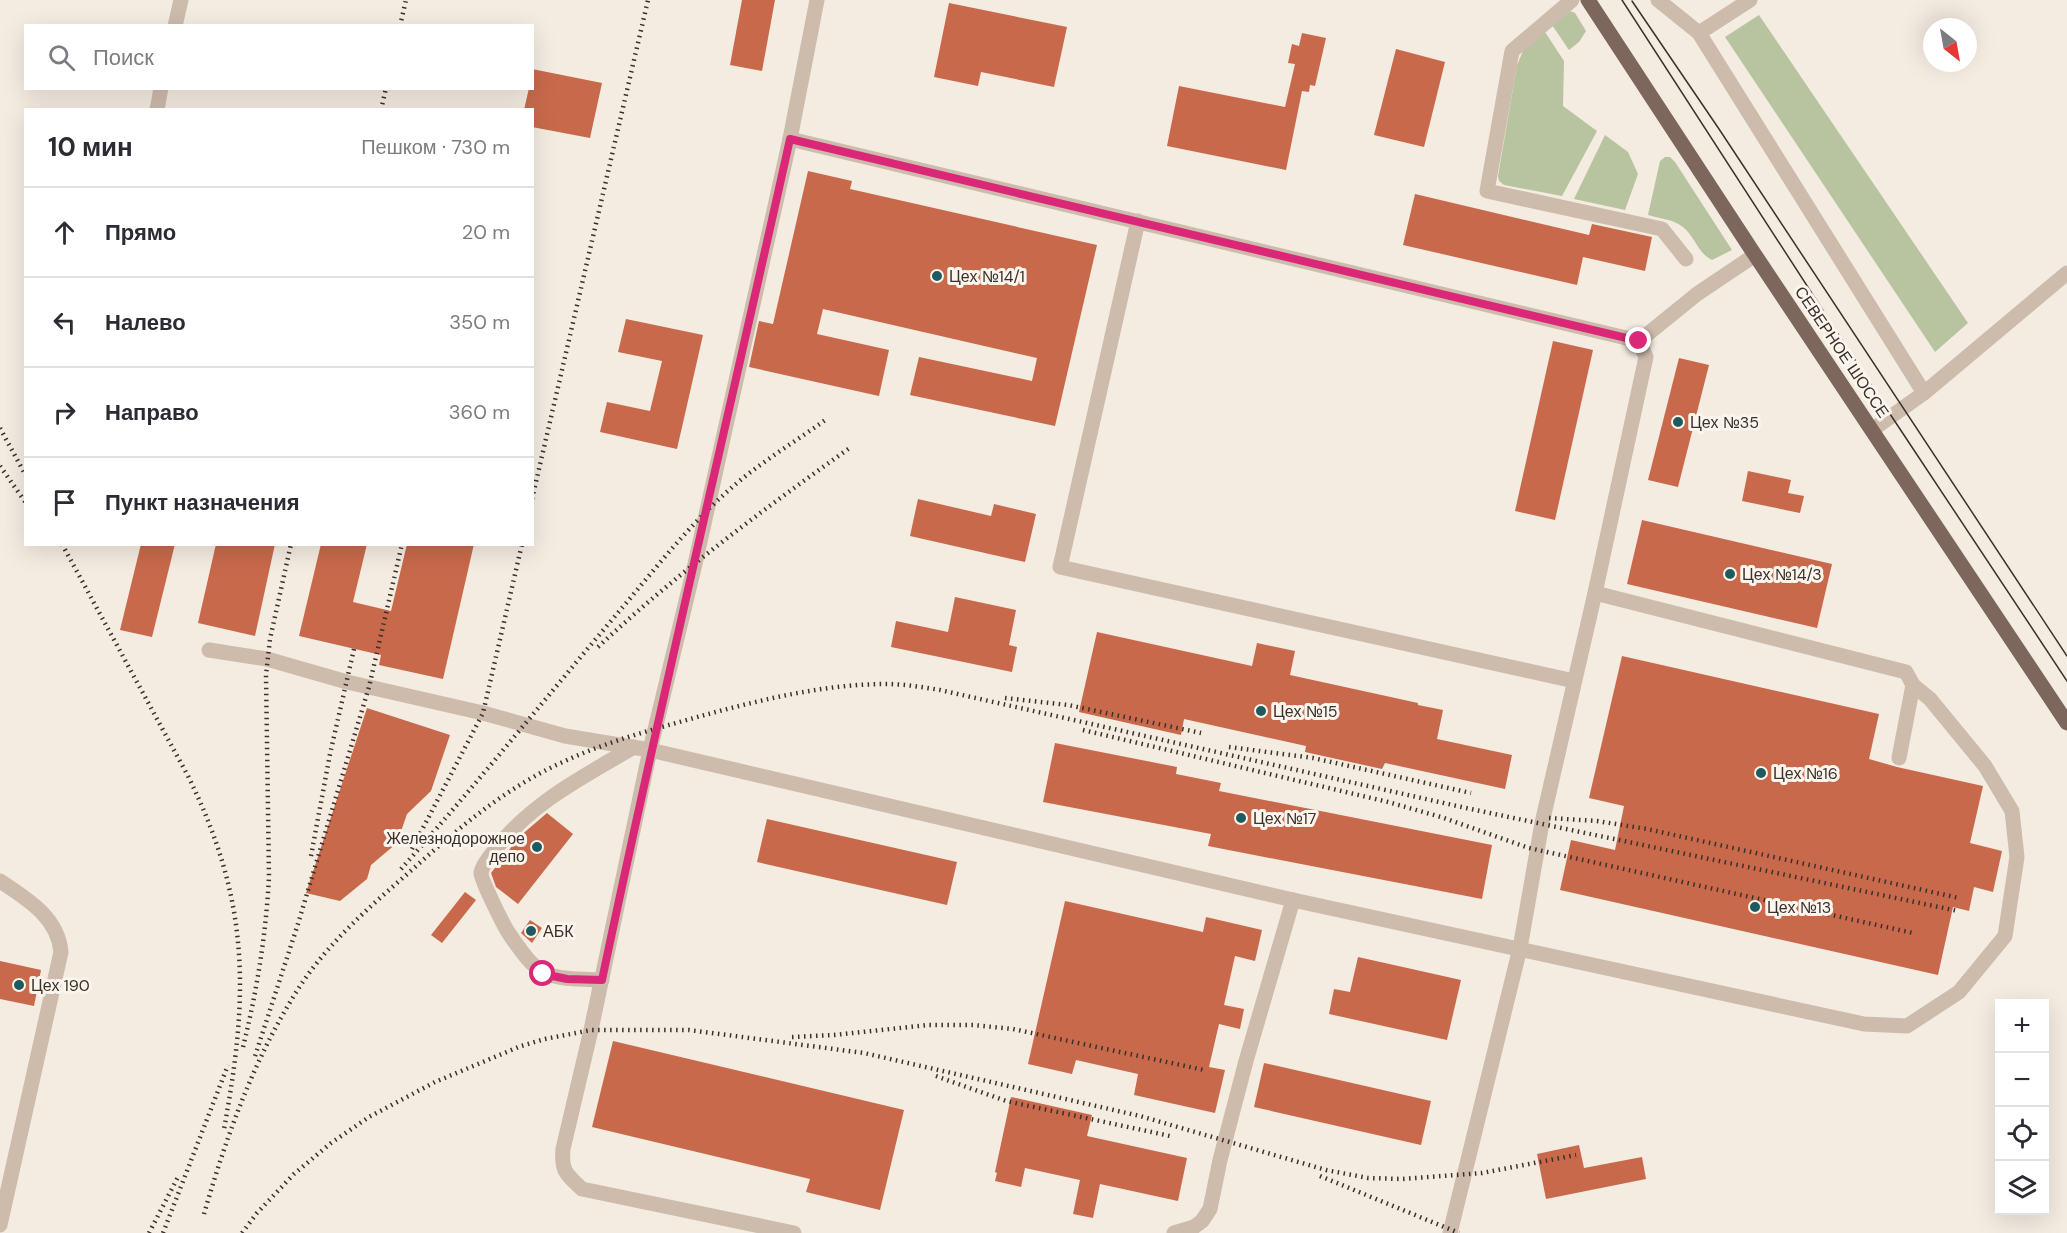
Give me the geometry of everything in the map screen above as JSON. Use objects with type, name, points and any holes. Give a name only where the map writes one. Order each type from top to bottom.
[{"type":"main road","name":"СЕВЕРНОЕ ШОССЕ","points":[[1588,0],[2067,723]]},
{"type":"lane","points":[[175,24],[181,0]]},
{"type":"lane","points":[[794,1233],[582,1189],[568,1176],[561,1164],[650,750],[698,553],[790,139],[818,0]]},
{"type":"lane","points":[[1572,0],[1512,51],[1487,191],[1662,229],[1686,259]]},
{"type":"lane","points":[[1658,0],[1699,33],[1924,393]]},
{"type":"lane","points":[[1699,33],[1750,0]]},
{"type":"lane","points":[[157,108],[161,90]]},
{"type":"lane","points":[[790,139],[1639,341]]},
{"type":"lane","points":[[1138,221],[1060,567],[1574,681]]},
{"type":"lane","points":[[1639,341],[1697,294],[1755,255]]},
{"type":"lane","points":[[1872,430],[1924,393],[2067,273]]},
{"type":"lane","points":[[1450,1233],[1520,948],[1542,823],[1646,357],[1639,341]]},
{"type":"lane","points":[[209,650],[267,659],[347,682],[483,713],[565,736],[650,750],[1293,900],[1864,1024],[1907,1026],[1959,992],[2005,936],[2017,857],[2012,811],[1985,766],[1930,699],[1913,685],[1906,672],[1595,593]]},
{"type":"lane","points":[[1899,758],[1913,685]]},
{"type":"lane","points":[[602,980],[550,976],[543,974],[531,964],[506,929],[481,873],[498,846],[532,811],[634,747]]},
{"type":"lane","points":[[0,881],[35,905],[47,917],[60,941],[61,952],[0,1225]]},
{"type":"lane","points":[[1174,1233],[1194,1227],[1202,1221],[1210,1209],[1220,1160],[1246,1061],[1293,900]]},
{"type":"green space","points":[[1570,11],[1575,13],[1586,31],[1579,42],[1569,50],[1552,25]]},
{"type":"green space","points":[[1759,15],[1968,323],[1935,352],[1725,37]]},
{"type":"green space","points":[[1545,32],[1564,61],[1563,106],[1597,131],[1562,196],[1504,185],[1499,181],[1498,176],[1517,65],[1523,51]]},
{"type":"green space","points":[[1605,135],[1628,152],[1638,174],[1625,210],[1574,199]]},
{"type":"green space","points":[[1665,157],[1670,157],[1675,162],[1732,250],[1712,260],[1703,253],[1689,233],[1680,225],[1648,215],[1660,161]]},
{"type":"building","points":[[742,0],[775,0],[762,71],[730,65]]},
{"type":"building","points":[[949,3],[1067,27],[1054,87],[981,72],[978,86],[934,77]]},
{"type":"building","points":[[1302,33],[1326,38],[1315,86],[1310,85],[1309,92],[1302,91],[1286,170],[1167,146],[1179,86],[1285,107],[1295,64],[1288,63],[1292,44],[1299,46]]},
{"type":"building","points":[[1396,49],[1445,62],[1424,147],[1374,135]]},
{"type":"building","points":[[534,69],[602,83],[590,138],[534,127],[534,108],[524,108],[529,90],[534,90]]},
{"type":"building","name":"Цех №14/1","points":[[808,171],[852,181],[850,189],[1097,245],[1055,426],[910,395],[919,357],[1032,381],[1037,358],[823,309],[817,334],[889,350],[879,396],[749,367],[759,321],[773,324]]},
{"type":"building","points":[[1415,194],[1589,235],[1592,224],[1652,237],[1645,271],[1583,257],[1577,285],[1403,245]]},
{"type":"building","points":[[626,319],[703,335],[677,449],[600,432],[607,402],[650,411],[662,361],[618,352]]},
{"type":"building","points":[[1553,341],[1593,350],[1555,520],[1515,511]]},
{"type":"building","name":"Цех №35","points":[[1679,358],[1709,365],[1678,487],[1648,480]]},
{"type":"building","points":[[1748,471],[1791,480],[1788,493],[1804,496],[1800,513],[1742,501]]},
{"type":"building","points":[[918,499],[991,516],[994,504],[1036,514],[1025,562],[910,536]]},
{"type":"building","name":"Цех №14/3","points":[[1642,520],[1832,564],[1817,628],[1627,584]]},
{"type":"building","points":[[141,546],[175,546],[152,637],[120,630]]},
{"type":"building","points":[[216,546],[275,546],[255,636],[198,623]]},
{"type":"building","points":[[321,546],[367,546],[353,602],[391,611],[407,546],[474,546],[443,679],[379,665],[381,655],[299,636]]},
{"type":"building","points":[[955,597],[1016,610],[1009,645],[1017,647],[1012,672],[891,647],[896,621],[948,632]]},
{"type":"building","name":"Цех №15","points":[[1097,632],[1252,666],[1257,643],[1295,651],[1290,675],[1443,710],[1437,739],[1512,755],[1505,789],[1385,763],[1382,769],[1305,752],[1306,746],[1184,719],[1181,735],[1079,712]]},
{"type":"building","name":"Цех №16","points":[[1622,656],[1879,714],[1869,759],[1983,786],[1970,843],[2002,851],[1993,892],[1974,887],[1969,911],[1953,907],[1938,975],[1560,890],[1571,840],[1615,850],[1624,806],[1589,798]]},
{"type":"building","points":[[367,708],[450,735],[431,791],[407,814],[397,843],[371,865],[367,879],[340,901],[306,893]]},
{"type":"building","name":"Цех №17","points":[[1055,743],[1177,767],[1176,774],[1221,783],[1219,791],[1492,845],[1482,899],[1208,846],[1211,834],[1043,802]]},
{"type":"building","name":"Железнодорожное депо","points":[[547,813],[573,834],[518,904],[496,887],[491,873],[519,837]]},
{"type":"building","points":[[767,819],[957,862],[947,905],[757,862]]},
{"type":"building","points":[[465,892],[476,900],[442,943],[431,935]]},
{"type":"building","points":[[1065,901],[1203,932],[1206,917],[1262,930],[1255,961],[1235,956],[1224,1005],[1244,1009],[1240,1029],[1219,1024],[1209,1067],[1225,1070],[1215,1113],[1134,1095],[1138,1074],[1076,1060],[1072,1074],[1028,1064]]},
{"type":"building","name":"АБК","points":[[530,920],[542,928],[532,943],[521,933]]},
{"type":"building","points":[[1358,957],[1461,980],[1447,1040],[1329,1014],[1334,989],[1350,992]]},
{"type":"building","name":"Цех 190","points":[[0,961],[41,970],[34,1006],[0,999]]},
{"type":"building","points":[[613,1041],[904,1110],[880,1210],[806,1192],[810,1179],[592,1127]]},
{"type":"building","points":[[1264,1063],[1431,1101],[1421,1145],[1254,1107]]},
{"type":"building","points":[[1011,1097],[1092,1115],[1087,1136],[1187,1158],[1178,1201],[1100,1184],[1093,1218],[1073,1214],[1080,1180],[1025,1168],[1021,1187],[995,1181]]},
{"type":"building","points":[[1579,1145],[1584,1168],[1642,1157],[1646,1179],[1546,1199],[1537,1154]]},
{"type":"tram line","points":[[1622,0],[1892,417],[2067,681]]},
{"type":"tram line","points":[[1632,1],[2067,656]]},
{"type":"railway","points":[[400,24],[406,0]]},
{"type":"railway","points":[[534,490],[648,0]]},
{"type":"railway","points":[[381,108],[386,90]]},
{"type":"railway","points":[[401,869],[699,519],[752,471],[828,418]]},
{"type":"railway","points":[[0,428],[24,472]]},
{"type":"railway","points":[[598,647],[722,542],[851,447]]},
{"type":"railway","points":[[0,466],[24,500]]},
{"type":"railway","points":[[63,546],[188,776],[223,865],[233,907],[239,949],[240,991],[238,1035],[224,1129]]},
{"type":"railway","points":[[243,1047],[260,962],[269,877],[266,675],[270,639],[291,546]]},
{"type":"railway","points":[[255,1056],[297,927],[369,687],[402,546]]},
{"type":"railway","points":[[412,849],[483,713],[522,546]]},
{"type":"railway","points":[[311,856],[330,754],[354,649]]},
{"type":"railway","points":[[204,1214],[244,1095],[271,1037],[302,983],[350,926],[442,843],[480,812],[521,784],[598,747],[701,716],[816,690],[886,684],[940,690],[1466,808],[1958,911]]},
{"type":"railway","points":[[1005,698],[1068,705],[1201,733]]},
{"type":"railway","points":[[1083,730],[1388,802],[1441,817],[1529,848],[1913,933]]},
{"type":"railway","points":[[1229,747],[1313,758],[1471,793]]},
{"type":"railway","points":[[1549,818],[1597,821],[1647,829],[1959,898]]},
{"type":"railway","points":[[792,1037],[928,1025],[973,1025],[1013,1029],[1204,1070]]},
{"type":"railway","points":[[242,1233],[257,1213],[294,1174],[331,1143],[369,1117],[435,1082],[521,1046],[591,1030],[689,1030],[864,1053],[1140,1116],[1326,1170],[1368,1178],[1402,1179],[1482,1173],[1576,1155]]},
{"type":"railway","points":[[163,1233],[228,1065]]},
{"type":"railway","points":[[936,1076],[1006,1101],[1170,1136]]},
{"type":"railway","points":[[1320,1176],[1459,1233]]},
{"type":"railway","points":[[149,1233],[178,1177]]},
{"type":"place","name":"Цех №14/1","points":[[937,276]]},
{"type":"place","name":"Цех №35","points":[[1678,422]]},
{"type":"place","name":"Цех №14/3","points":[[1730,574]]},
{"type":"place","name":"Цех №15","points":[[1261,711]]},
{"type":"place","name":"Цех №16","points":[[1761,773]]},
{"type":"place","name":"Цех №17","points":[[1241,818]]},
{"type":"place","name":"Железнодорожное депо","points":[[537,847]]},
{"type":"place","name":"Цех №13","points":[[1755,907]]},
{"type":"place","name":"АБК","points":[[531,931]]},
{"type":"place","name":"Цех 190","points":[[19,985]]},
{"type":"route","points":[[543,974],[567,979],[602,980],[650,750],[695,564],[790,139],[1639,341]]}]
